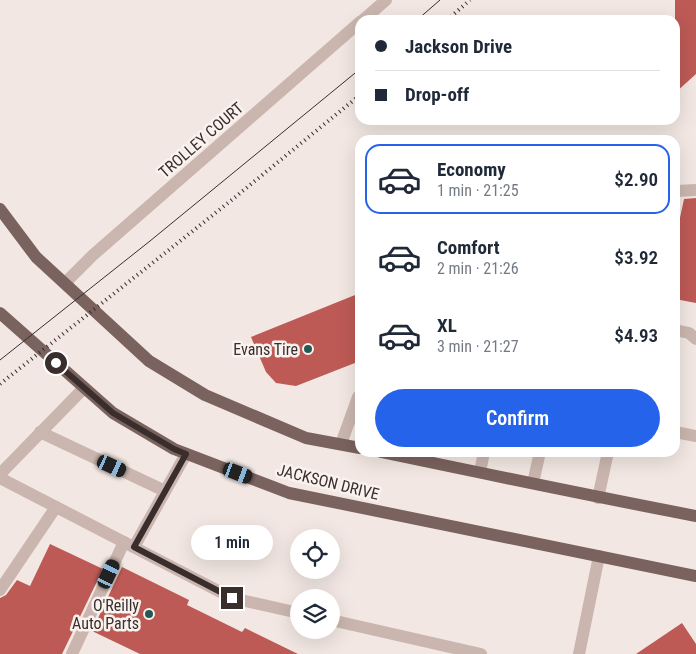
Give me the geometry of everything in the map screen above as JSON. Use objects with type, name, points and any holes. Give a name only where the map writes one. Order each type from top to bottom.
[{"type":"main road","points":[[0,209],[36,257],[149,361],[205,395],[306,438],[355,447]]},
{"type":"main road","name":"JACKSON DRIVE","points":[[0,313],[113,413],[174,449],[289,493],[696,576]]},
{"type":"main road","points":[[424,457],[480,472],[598,498],[696,516]]},
{"type":"street","name":"TROLLEY COURT","points":[[368,15],[386,0]]},
{"type":"street","name":"TROLLEY COURT","points":[[65,283],[94,255],[355,26]]},
{"type":"street","points":[[680,191],[696,190]]},
{"type":"street","points":[[680,331],[688,333],[696,339]]},
{"type":"street","points":[[84,388],[0,476],[232,598],[290,611]]},
{"type":"street","points":[[341,444],[355,405]]},
{"type":"street","points":[[40,432],[165,491]]},
{"type":"street","points":[[680,433],[696,436]]},
{"type":"street","points":[[72,654],[129,545],[165,491],[186,454]]},
{"type":"street","points":[[480,472],[483,457]]},
{"type":"street","points":[[532,483],[539,457]]},
{"type":"street","points":[[598,498],[607,457]]},
{"type":"street","points":[[0,590],[56,507]]},
{"type":"street","points":[[579,654],[599,556]]},
{"type":"street","points":[[340,622],[481,654]]},
{"type":"building","points":[[675,0],[696,0],[696,74],[680,88],[680,15],[675,15]]},
{"type":"building","points":[[696,198],[696,303],[680,300],[680,218],[684,199]]},
{"type":"building","name":"Evans Tire","points":[[355,295],[355,363],[296,386],[276,383],[266,372],[251,337]]},
{"type":"building","points":[[50,544],[103,569],[62,654],[0,654],[0,598],[6,595],[17,580],[30,586]]},
{"type":"building","name":"O'Reilly Auto Parts","points":[[122,567],[189,600],[187,605],[242,632],[245,628],[298,654],[140,654],[92,631]]},
{"type":"building","points":[[682,623],[696,644],[696,654],[636,654]]},
{"type":"tram line","points":[[423,15],[440,0]]},
{"type":"tram line","points":[[0,360],[150,241],[355,73]]},
{"type":"railway","points":[[453,15],[470,0]]},
{"type":"railway","points":[[0,384],[228,203],[355,99]]},
{"type":"place","name":"Evans Tire","points":[[308,349]]},
{"type":"place","name":"O'Reilly Auto Parts","points":[[149,614]]},
{"type":"route","points":[[56,363],[113,413],[174,449],[186,454],[134,547],[232,598]]}]
